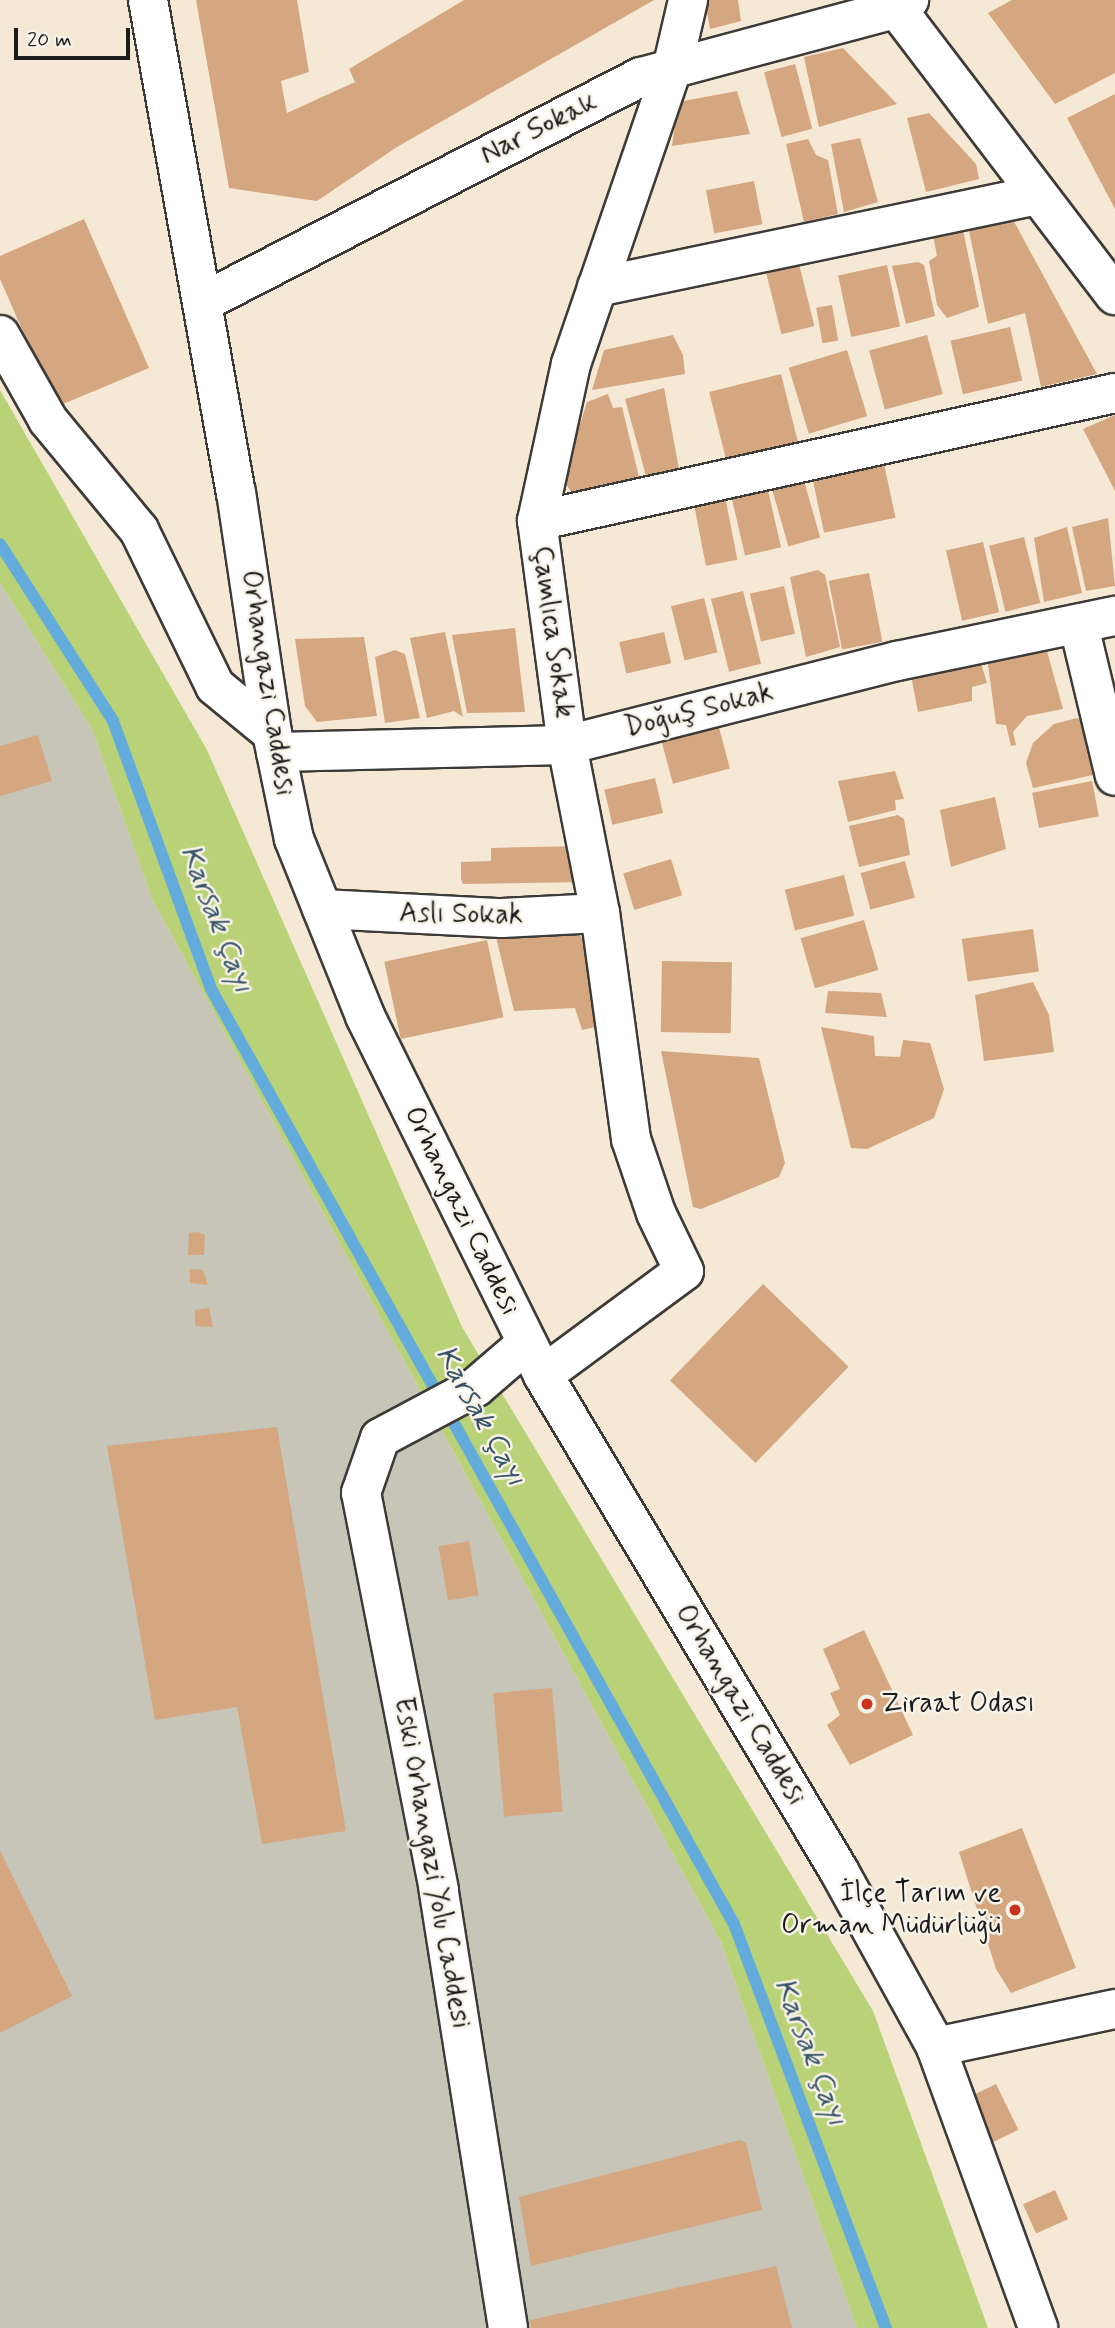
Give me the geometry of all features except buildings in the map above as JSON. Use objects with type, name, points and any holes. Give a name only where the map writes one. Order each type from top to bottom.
[{"type":"street","name":"Orhangazi Caddesi","points":[[148,0],[203,302],[274,742],[294,839],[365,1016],[535,1360],[839,1871],[936,2047],[1038,2328]]},
{"type":"street","name":"Çamlıca Sokak","points":[[684,1271],[656,1213],[631,1139],[600,913],[567,745],[537,521],[571,364],[672,69],[688,0]]},
{"type":"street","name":"Nar Sokak","points":[[203,302],[640,78],[898,3]]},
{"type":"street","points":[[898,3],[1038,195],[1115,295]]},
{"type":"street","points":[[597,287],[1038,195]]},
{"type":"street","points":[[0,335],[48,420],[139,530],[215,686],[274,742]]},
{"type":"street","points":[[537,521],[1115,393]]},
{"type":"street","name":"Doğuş Sokak","points":[[274,742],[567,745],[897,661],[1079,626],[1115,616]]},
{"type":"street","points":[[1079,626],[1115,776]]},
{"type":"street","name":"Aslı Sokak","points":[[322,909],[502,918],[600,913]]},
{"type":"street","name":"Eski Orhangazi Yolu Caddesi","points":[[508,2328],[439,1890],[361,1493],[380,1438],[476,1387],[535,1360],[684,1271]]},
{"type":"street","points":[[936,2047],[1115,2009]]},
{"type":"shaded area","points":[[0,583],[92,729],[152,899],[721,1942],[857,2328],[0,2328]]},
{"type":"green space","points":[[0,390],[207,750],[462,1327],[873,2011],[988,2328],[857,2328],[721,1942],[152,899],[92,729],[0,583]]},
{"type":"waterway","name":"Karsak Çayı","points":[[0,544],[113,721],[211,989],[734,1924],[886,2328]]},
{"type":"place","name":"Ziraat Odası","points":[[867,1704]]},
{"type":"place","name":"İlçe Tarım ve Orman Müdürlüğü","points":[[1015,1910]]}]
